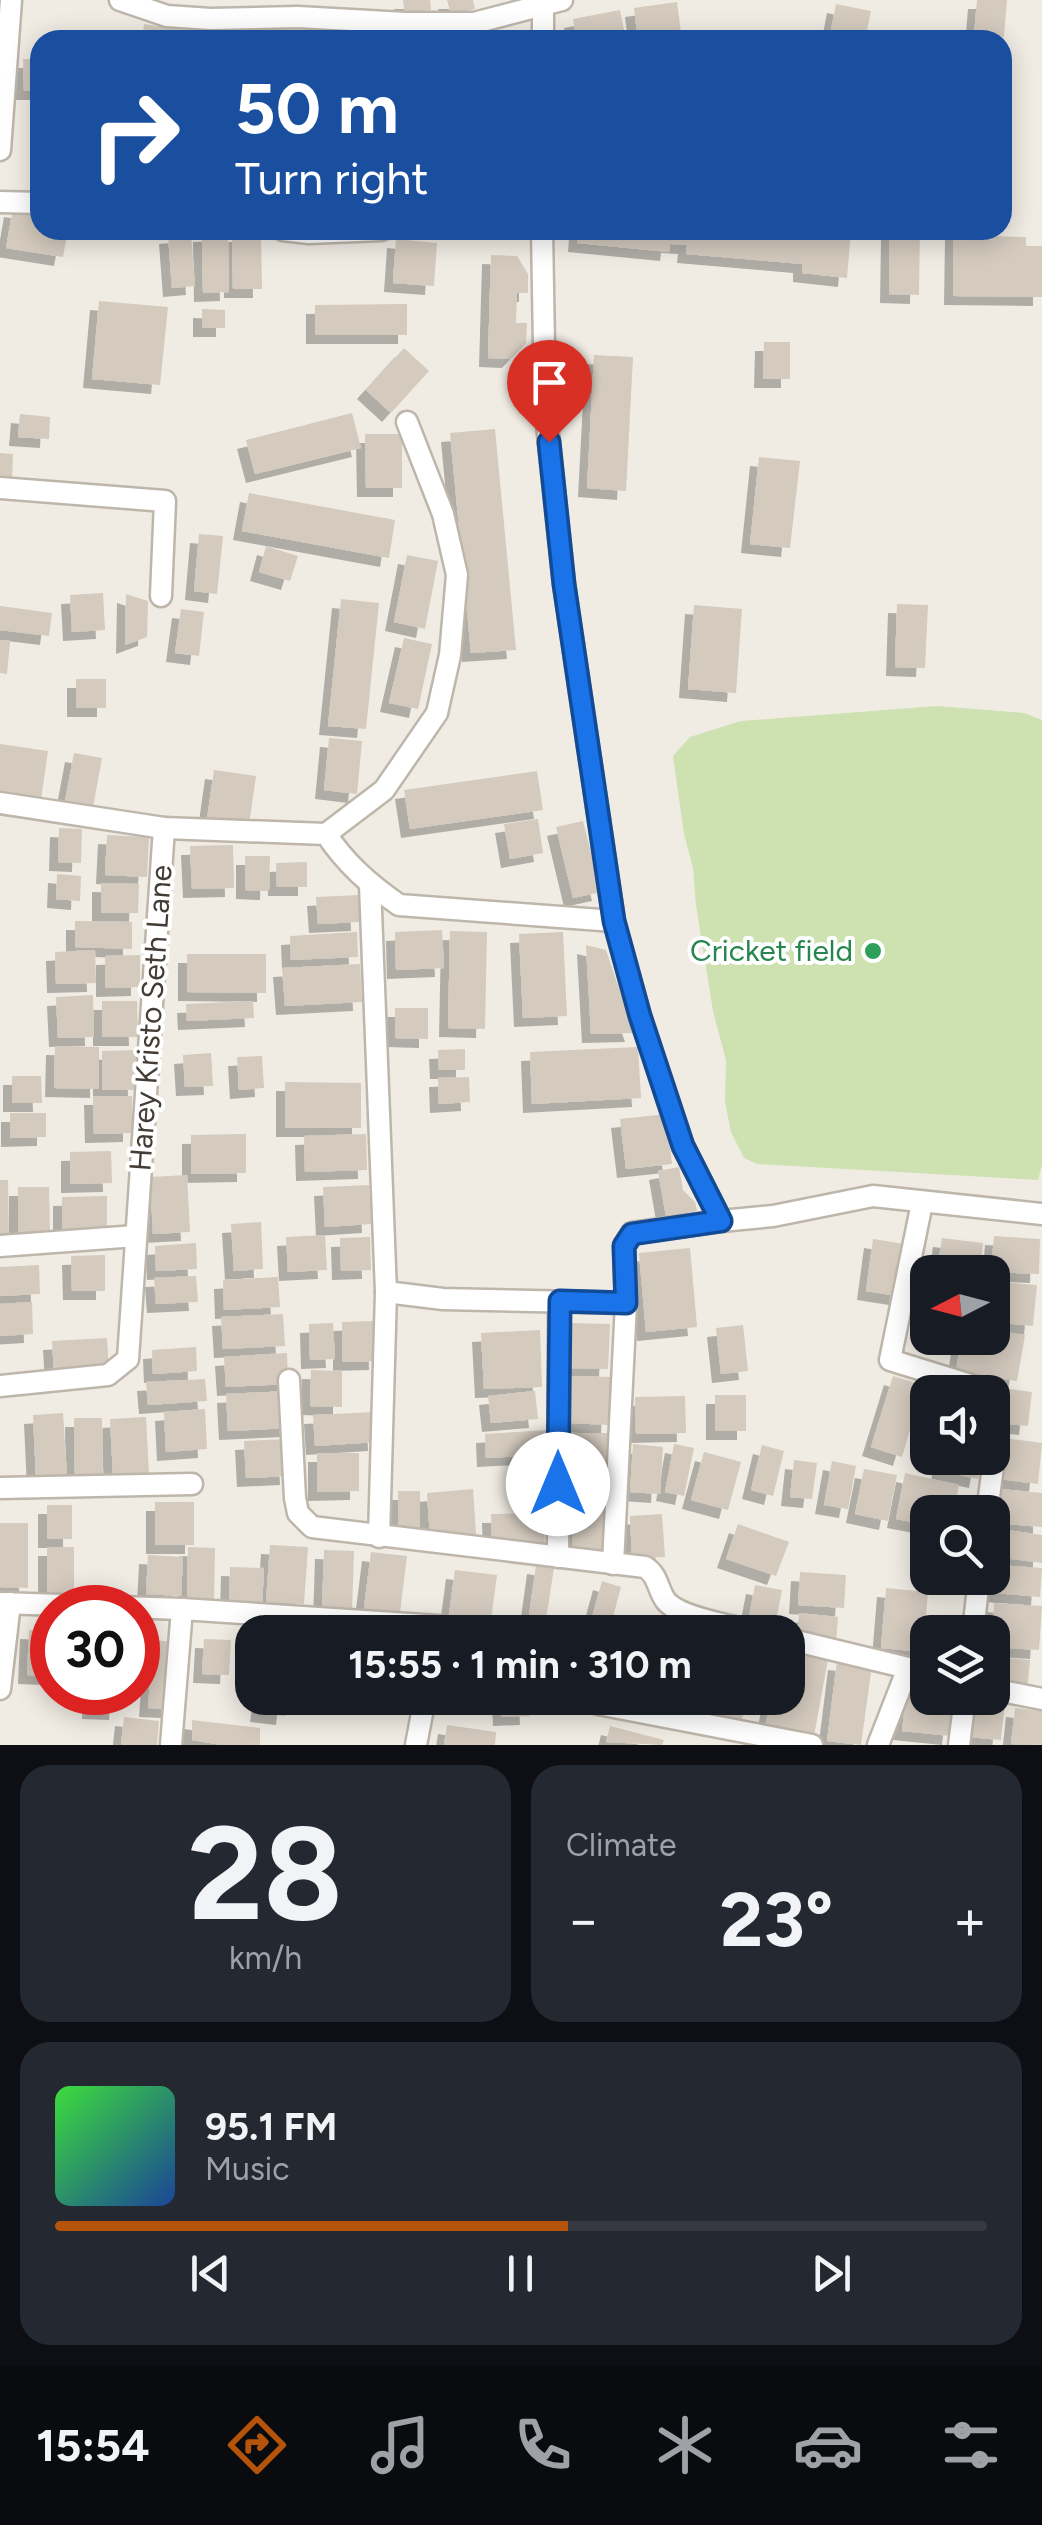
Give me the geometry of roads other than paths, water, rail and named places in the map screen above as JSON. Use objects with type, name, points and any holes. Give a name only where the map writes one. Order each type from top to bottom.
[{"type":"street","points":[[0,150],[11,0]]},
{"type":"street","points":[[120,0],[167,16],[211,19],[297,8],[463,30]]},
{"type":"street","points":[[476,30],[552,2]]},
{"type":"street","points":[[545,30],[552,2]]},
{"type":"street","points":[[0,202],[30,203]]},
{"type":"street","points":[[542,240],[545,406],[564,584],[614,921],[683,1146],[721,1221]]},
{"type":"street","points":[[407,422],[442,514],[457,575],[450,655],[437,714],[384,790],[326,834],[342,858],[370,886],[399,904],[614,921]]},
{"type":"street","points":[[0,488],[164,502],[162,596]]},
{"type":"street","points":[[0,803],[164,828]]},
{"type":"street","name":"Harey Kristo Seth Lane","points":[[0,1386],[108,1375],[128,1359],[164,828],[326,834]]},
{"type":"street","points":[[370,886],[386,1292],[379,1538]]},
{"type":"street","points":[[613,1564],[626,1303],[624,1246],[632,1234],[773,1216],[873,1196],[1042,1214]]},
{"type":"street","points":[[922,1203],[890,1360],[938,1375]]},
{"type":"street","points":[[0,1246],[136,1236]]},
{"type":"street","points":[[386,1292],[443,1299],[626,1303]]},
{"type":"street","points":[[558,1558],[560,1301]]},
{"type":"street","points":[[289,1380],[298,1513],[312,1527],[645,1567],[672,1606],[693,1615]]},
{"type":"street","points":[[0,1488],[192,1484]]},
{"type":"street","points":[[0,1689],[5,1603],[259,1615]]},
{"type":"street","points":[[171,1745],[182,1609]]},
{"type":"street","points":[[805,1644],[910,1668]]},
{"type":"street","points":[[878,1745],[910,1685]]},
{"type":"street","points":[[1010,1693],[1042,1700]]},
{"type":"street","points":[[416,1745],[422,1715]]},
{"type":"street","points":[[655,1715],[812,1745]]},
{"type":"street","points":[[959,1745],[963,1715]]},
{"type":"place","name":"Cricket field","points":[[873,951]]}]
